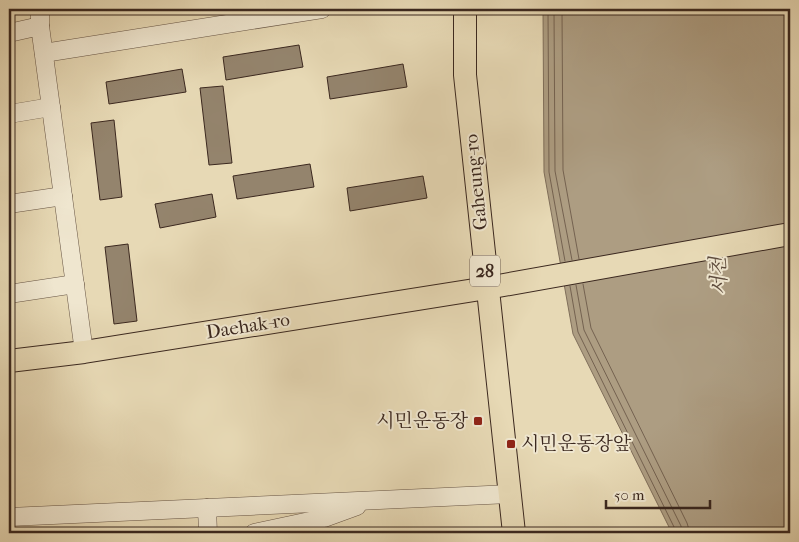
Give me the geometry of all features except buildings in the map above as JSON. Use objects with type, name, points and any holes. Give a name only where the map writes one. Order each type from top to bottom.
[{"type":"main road","name":"Gaheung-ro","points":[[465,9],[465,75],[514,533]]},
{"type":"main road","name":"Daehak-ro","points":[[9,361],[84,352],[487,288],[790,234]]},
{"type":"street","points":[[44,53],[322,9]]},
{"type":"street","points":[[9,33],[40,18],[84,352]]},
{"type":"street","points":[[9,114],[51,107]]},
{"type":"street","points":[[9,204],[63,196]]},
{"type":"street","points":[[9,294],[75,284]]},
{"type":"street","points":[[9,517],[510,494]]},
{"type":"street","points":[[254,533],[324,518],[371,500]]},
{"type":"street","points":[[207,508],[208,533]]},
{"type":"street","points":[[9,522],[9,533]]},
{"type":"water","name":"서천","points":[[543,9],[790,9],[790,533],[672,533],[573,334],[544,172]]},
{"type":"place","name":"시민운동장","points":[[478,421]]},
{"type":"place","name":"시민운동장앞","points":[[511,444]]}]
